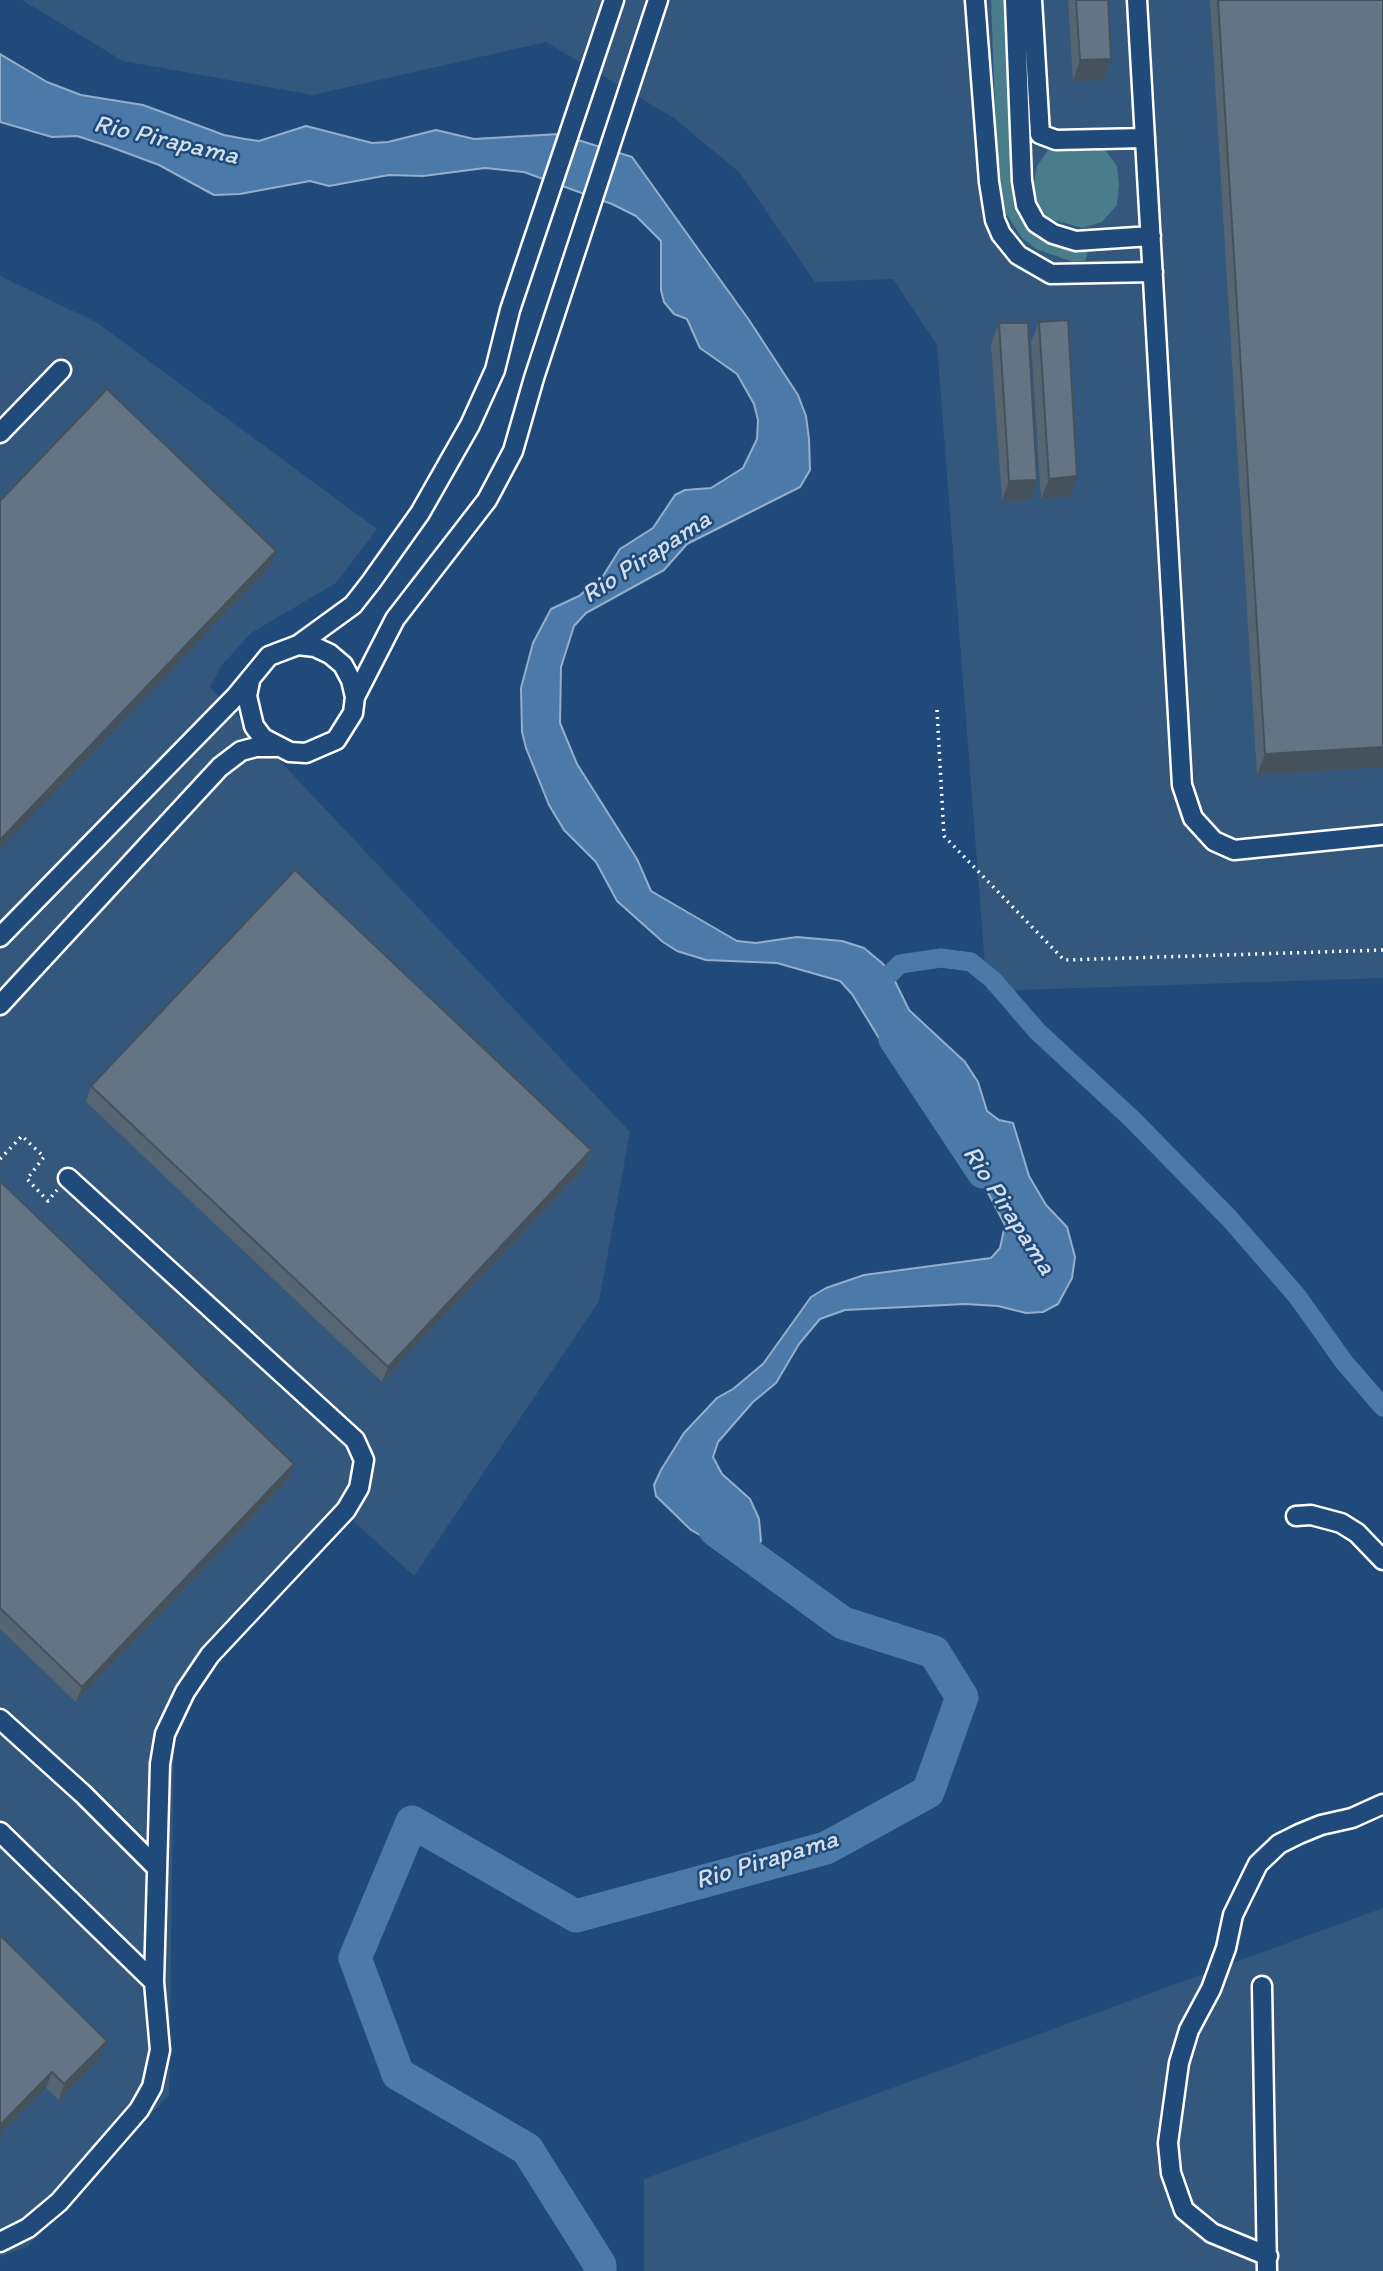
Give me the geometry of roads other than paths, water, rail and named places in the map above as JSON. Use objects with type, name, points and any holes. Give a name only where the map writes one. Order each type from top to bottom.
[{"type":"street","points":[[0,937],[250,681],[269,656],[298,645],[353,605],[420,513],[456,451],[495,370],[510,310],[614,0]]},
{"type":"street","points":[[0,1005],[220,767],[241,751],[256,747],[275,747],[306,753],[336,740],[353,713],[355,696],[395,619],[456,544],[513,451],[658,0]]},
{"type":"street","points":[[975,0],[989,183],[995,220],[1001,234],[1018,255],[1051,274],[1153,272]]},
{"type":"street","points":[[1015,0],[1022,181],[1026,205],[1036,223],[1053,234],[1076,241],[1151,236]]},
{"type":"street","points":[[1032,0],[1040,134],[1046,139],[1056,140],[1145,138]]},
{"type":"street","points":[[1136,0],[1182,785],[1193,818],[1214,841],[1234,850],[1383,835]]},
{"type":"street","points":[[0,433],[61,370]]},
{"type":"street","points":[[298,645],[315,647],[330,654],[343,665],[355,696]]},
{"type":"street","points":[[250,681],[247,696],[254,726],[275,747]]},
{"type":"street","points":[[0,2242],[28,2228],[59,2202],[139,2110],[152,2087],[160,2050],[154,1982],[160,1764],[165,1734],[185,1692],[210,1655],[346,1510],[359,1488],[364,1460],[355,1440],[68,1178]]},
{"type":"street","points":[[1296,1516],[1311,1515],[1341,1523],[1357,1533],[1383,1560]]},
{"type":"street","points":[[0,1719],[83,1794],[157,1868]]},
{"type":"street","points":[[1268,2264],[1212,2233],[1184,2210],[1171,2173],[1168,2143],[1179,2063],[1189,2030],[1212,1989],[1226,1948],[1233,1915],[1258,1864],[1279,1844],[1299,1834],[1321,1825],[1352,1818],[1383,1804]]},
{"type":"street","points":[[0,1832],[154,1982]]},
{"type":"street","points":[[1262,1986],[1268,2264]]},
{"type":"water","points":[[0,54],[47,82],[81,95],[143,105],[224,135],[245,139],[259,141],[306,126],[372,143],[388,142],[436,130],[474,139],[559,134],[632,157],[749,320],[798,395],[806,416],[810,470],[800,487],[687,544],[664,570],[586,613],[574,626],[561,667],[560,723],[577,764],[637,859],[651,891],[737,941],[756,943],[797,937],[842,941],[864,948],[882,963],[891,973],[909,1010],[965,1062],[978,1082],[987,1111],[999,1120],[1013,1123],[1029,1176],[1046,1205],[1067,1227],[1075,1257],[1072,1278],[1058,1304],[1043,1312],[1026,1313],[998,1306],[965,1304],[845,1310],[820,1319],[799,1344],[776,1383],[753,1402],[718,1442],[713,1457],[722,1474],[750,1499],[759,1519],[761,1541],[750,1556],[721,1547],[691,1530],[656,1496],[654,1485],[684,1433],[717,1398],[733,1389],[763,1364],[811,1297],[826,1288],[864,1275],[991,1258],[1000,1248],[1005,1225],[974,1166],[961,1151],[955,1116],[943,1091],[934,1083],[903,1069],[885,1048],[852,994],[840,981],[777,963],[706,960],[677,951],[663,942],[617,901],[596,862],[564,830],[549,805],[526,748],[522,732],[521,688],[533,643],[551,609],[579,596],[603,576],[620,549],[653,528],[675,495],[685,490],[711,488],[743,468],[757,439],[758,420],[754,404],[737,374],[700,348],[687,319],[674,314],[664,302],[661,290],[661,241],[636,216],[612,204],[524,172],[485,168],[423,176],[389,175],[329,186],[310,181],[240,194],[214,195],[159,165],[108,146],[77,136],[52,137],[0,122]]},
{"type":"waterway","points":[[868,983],[891,973],[900,964],[941,958],[971,962],[993,980],[1037,1031],[1132,1119],[1229,1218],[1297,1296],[1344,1362],[1383,1407]]},
{"type":"waterway","name":"Rio Pirapama","points":[[895,1039],[983,1172]]},
{"type":"waterway","name":"Rio Pirapama","points":[[600,2271],[600,2265],[527,2149],[398,2074],[355,1958],[412,1822],[576,1916],[826,1848],[928,1792],[962,1697],[934,1652],[843,1623],[715,1530]]}]
